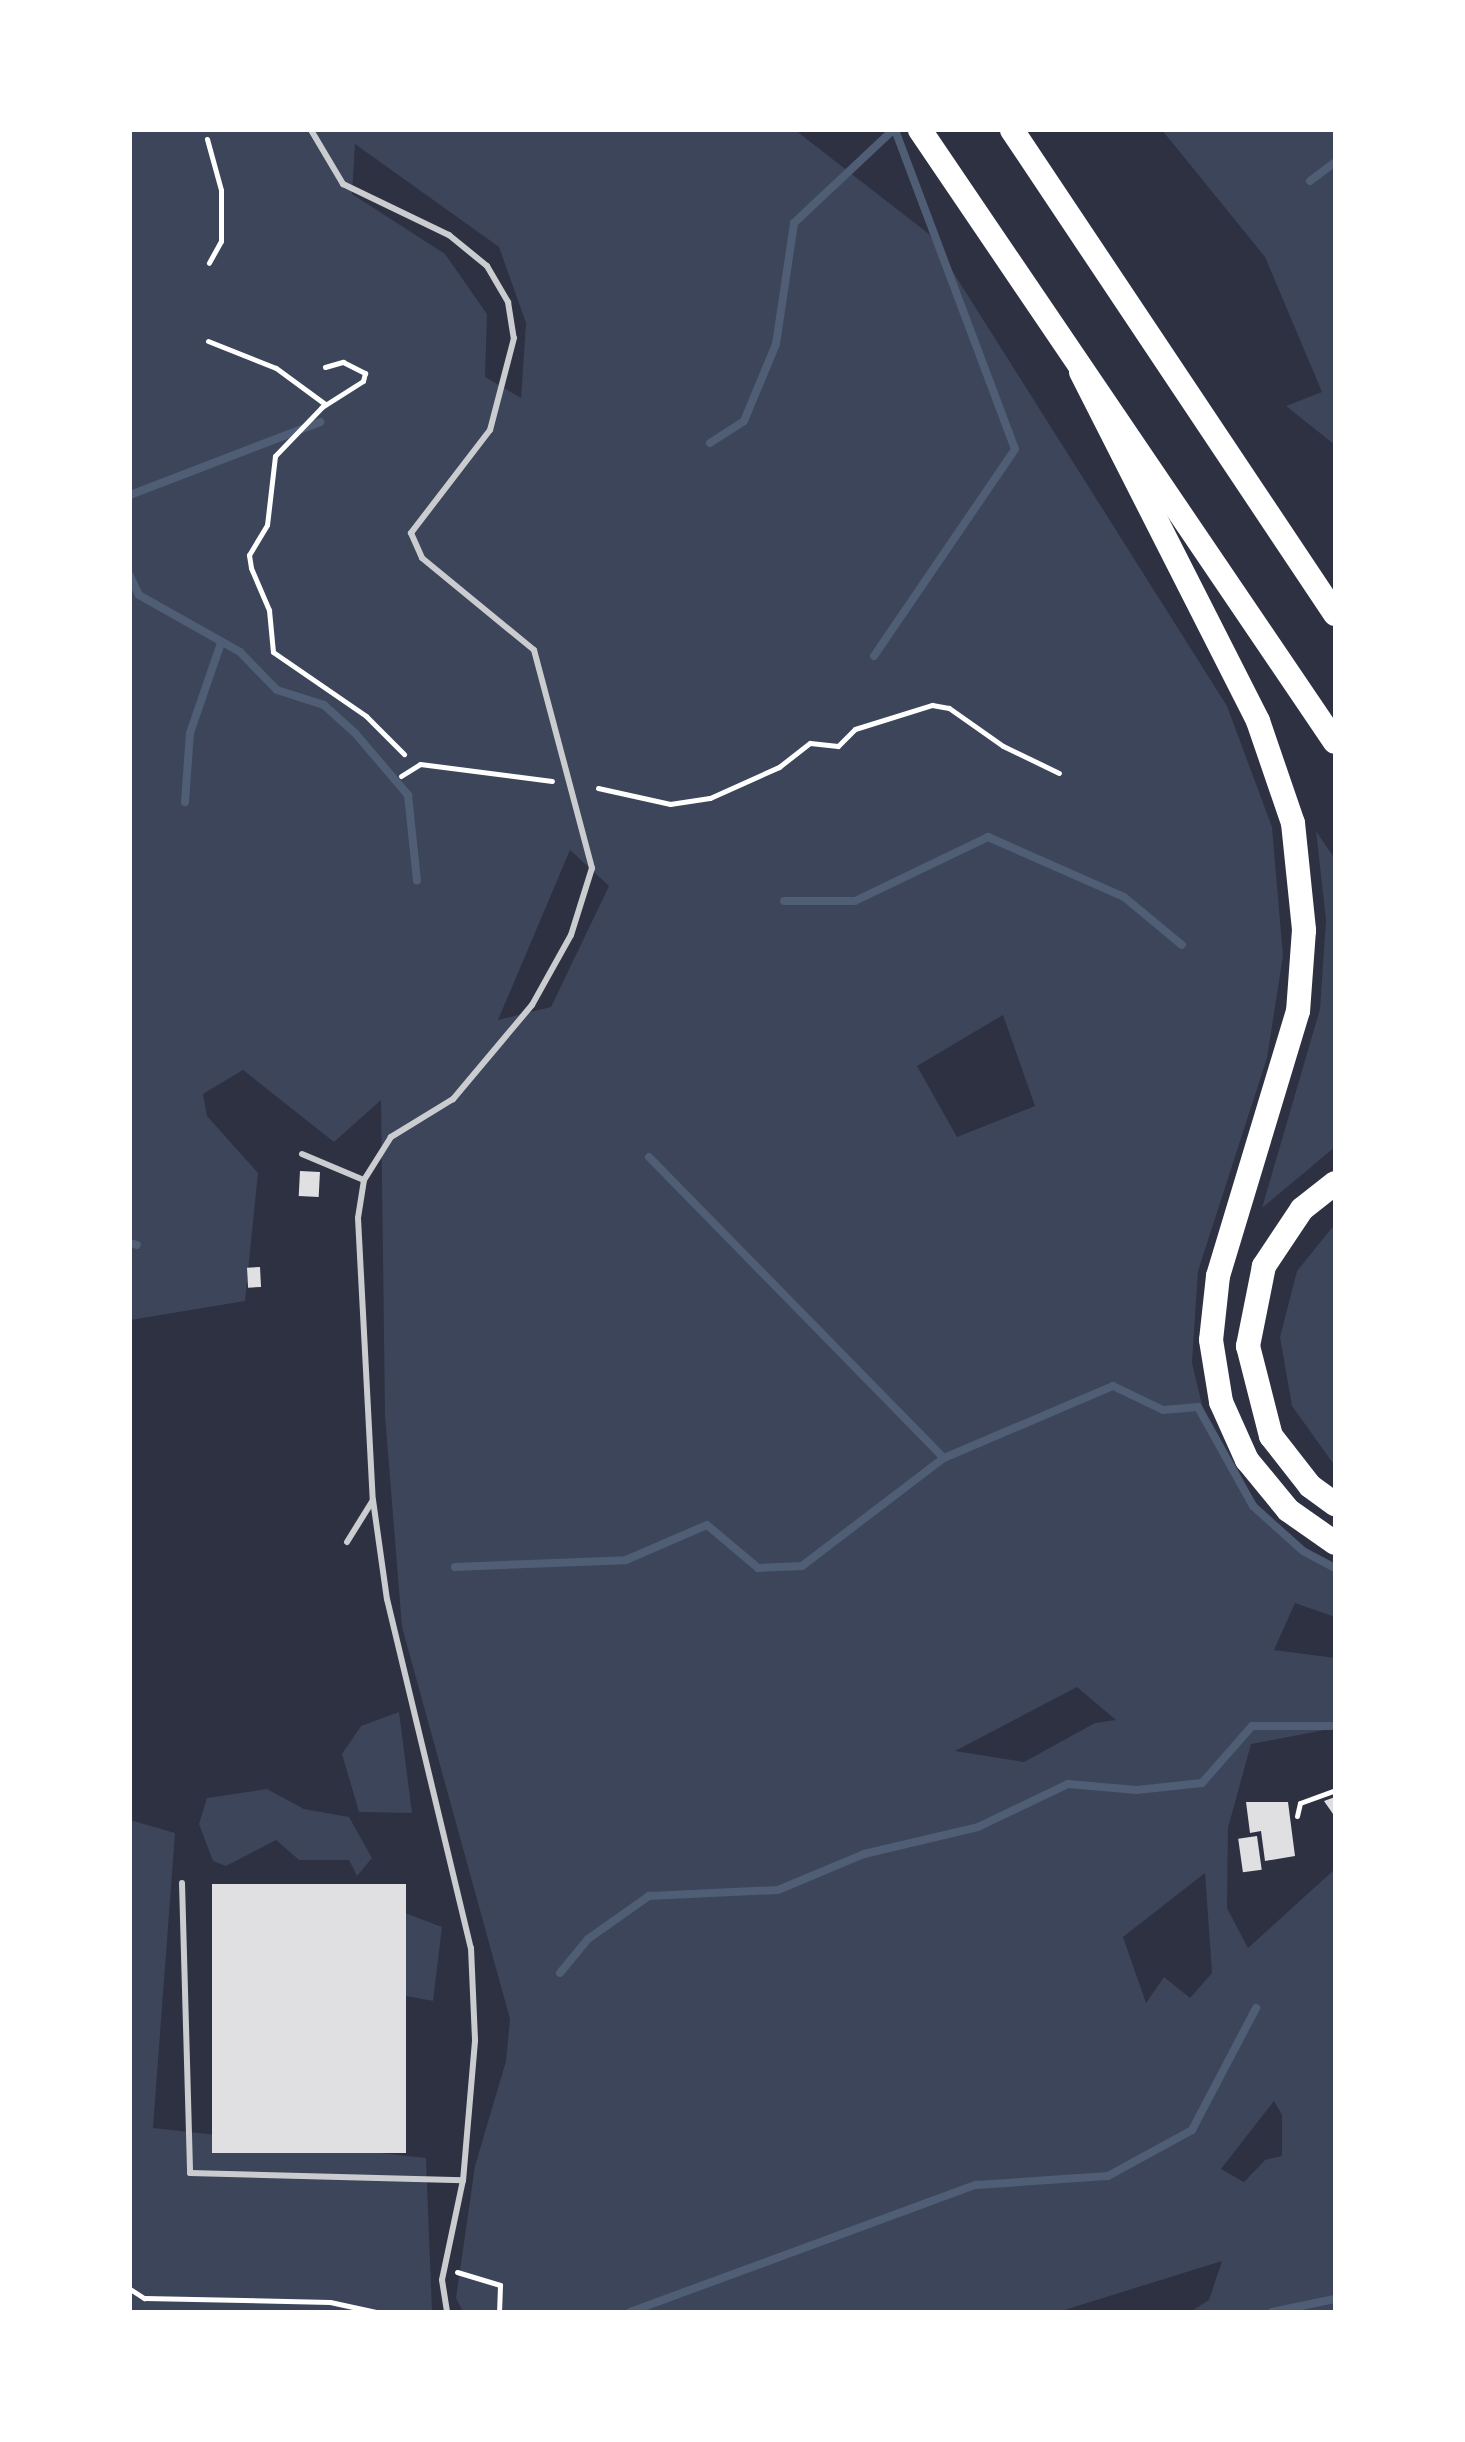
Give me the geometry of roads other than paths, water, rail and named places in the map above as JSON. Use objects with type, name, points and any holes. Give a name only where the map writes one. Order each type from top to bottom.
[{"type":"highway","points":[[920,130],[1081,372],[1335,742]]},
{"type":"highway","points":[[1012,130],[1335,614]]},
{"type":"highway","points":[[1081,372],[1258,721],[1293,823],[1304,917],[1298,1011],[1218,1276],[1212,1350],[1221,1402],[1247,1460],[1288,1510],[1335,1543]]},
{"type":"highway","points":[[1335,1183],[1302,1209],[1264,1266],[1248,1346],[1271,1436],[1310,1486],[1335,1504]]},
{"type":"lane","points":[[311,130],[343,184],[449,235],[487,266],[508,302],[514,338],[490,430],[411,533],[422,558],[534,650],[592,868],[571,935],[506,1042],[453,1099],[391,1137],[364,1180],[358,1218],[373,1500],[387,1599],[471,1948],[475,2041],[463,2180],[442,2280],[447,2312]]},
{"type":"lane","points":[[302,1154],[364,1180]]},
{"type":"lane","points":[[347,1542],[373,1500]]},
{"type":"lane","points":[[182,1883],[190,2173],[463,2180]]},
{"type":"waterway","points":[[710,443],[744,421],[776,344],[794,223],[893,130]]},
{"type":"waterway","points":[[874,656],[1015,449],[895,130]]},
{"type":"waterway","points":[[1310,181],[1335,162]]},
{"type":"waterway","points":[[130,495],[320,422]]},
{"type":"waterway","points":[[130,576],[139,595],[240,652],[277,690],[324,705],[355,733],[408,795],[417,881]]},
{"type":"waterway","points":[[185,802],[190,733],[221,643]]},
{"type":"waterway","points":[[784,901],[855,901],[988,837],[1124,897],[1182,945]]},
{"type":"waterway","points":[[649,1157],[944,1458]]},
{"type":"waterway","points":[[130,1243],[137,1245]]},
{"type":"waterway","points":[[455,1567],[626,1560],[707,1525],[758,1568],[802,1566],[944,1458],[1113,1386],[1163,1410],[1198,1407],[1253,1506],[1303,1551],[1335,1568]]},
{"type":"waterway","points":[[560,1973],[588,1939],[649,1896],[778,1890],[864,1854],[978,1827],[1068,1784],[1137,1790],[1202,1783],[1252,1726],[1335,1726]]},
{"type":"waterway","points":[[630,2312],[976,2185],[1108,2176],[1192,2130],[1256,2008]]},
{"type":"waterway","points":[[1272,2312],[1335,2299]]}]
